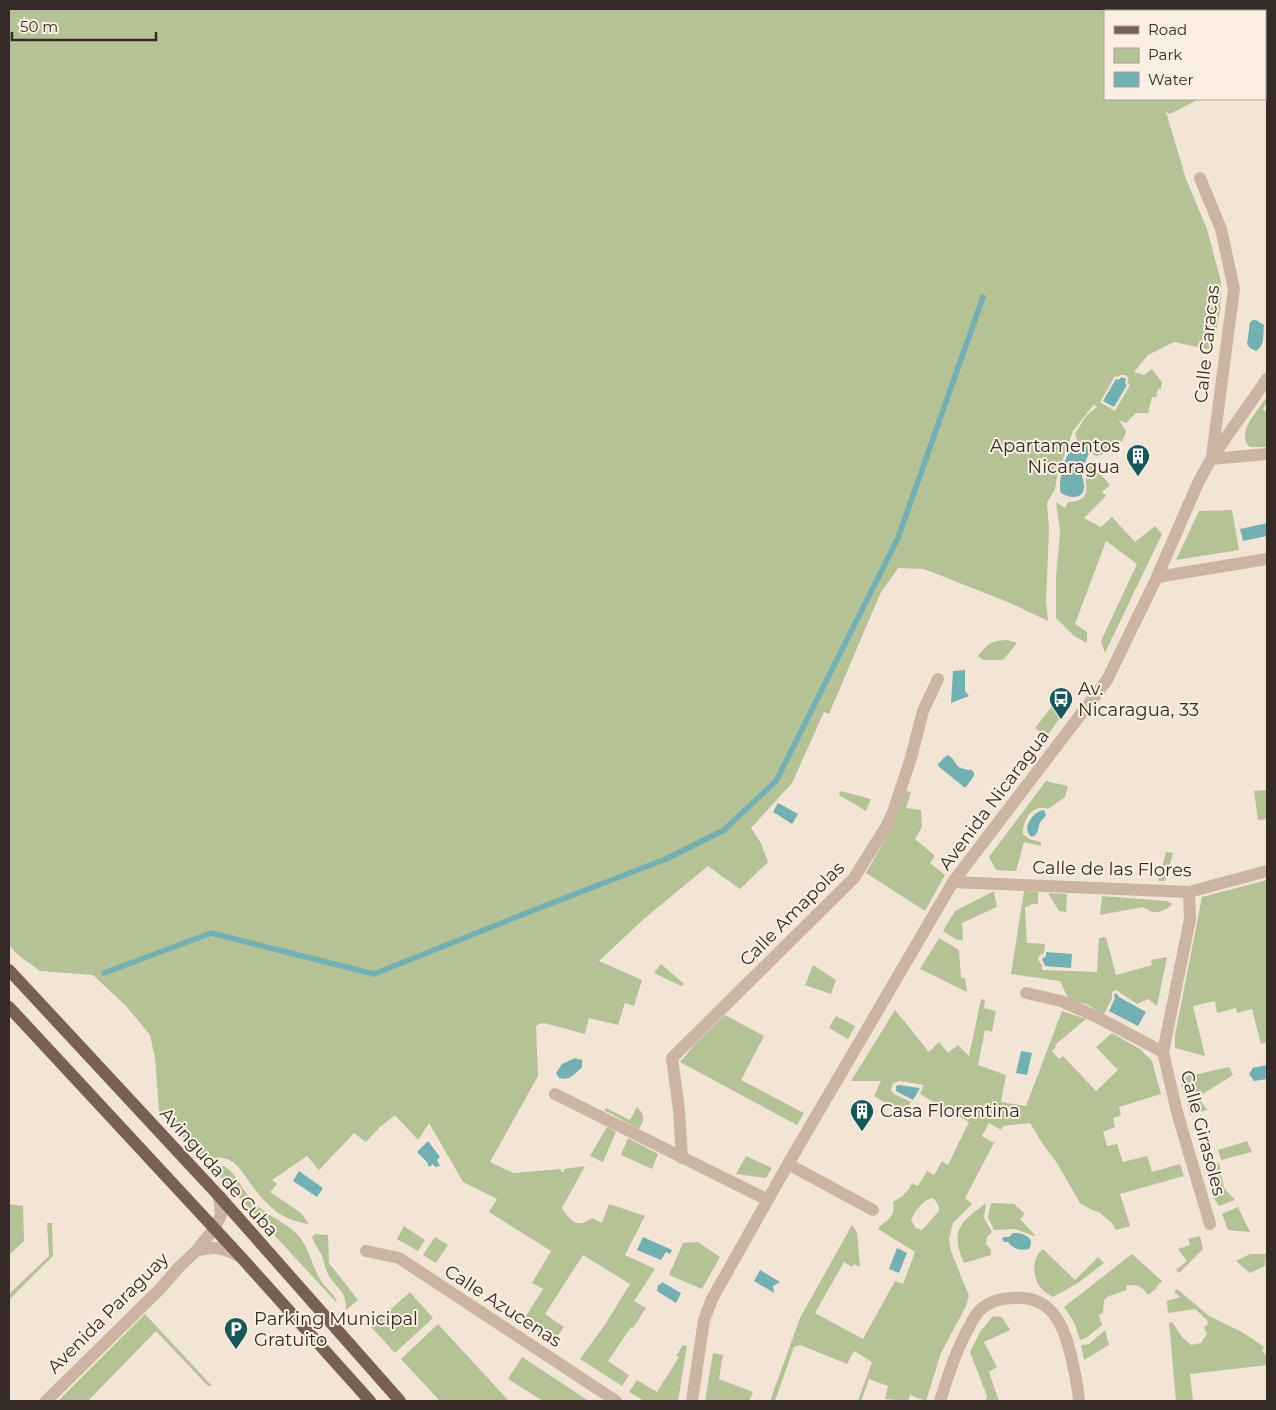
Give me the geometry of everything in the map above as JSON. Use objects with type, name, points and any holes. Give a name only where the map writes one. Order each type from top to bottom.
[{"type":"main road","name":"Avinguda de Cuba","points":[[9,970],[219,1196],[400,1401]]},
{"type":"main road","points":[[9,1007],[240,1256],[370,1401]]},
{"type":"street","name":"Calle Caracas","points":[[1200,178],[1220,229],[1234,289],[1211,459]]},
{"type":"street","name":"Avenida Nicaragua","points":[[692,1401],[704,1320],[712,1299],[788,1164],[953,882],[1107,680],[1198,483],[1211,459],[1267,379]]},
{"type":"street","points":[[1211,459],[1267,454]]},
{"type":"street","points":[[1156,577],[1267,559]]},
{"type":"street","name":"Calle Amapolas","points":[[682,1158],[679,1110],[672,1058],[854,878],[886,827],[893,812],[911,758],[923,711],[938,679]]},
{"type":"street","name":"Calle de las Flores","points":[[953,882],[1189,892],[1267,871]]},
{"type":"street","name":"Calle Girasoles","points":[[1189,892],[1190,919],[1163,1052],[1210,1224]]},
{"type":"street","name":"Calle Girasoles","points":[[1026,993],[1061,1002],[1095,1016],[1163,1052]]},
{"type":"street","points":[[555,1094],[768,1200]]},
{"type":"street","points":[[788,1164],[873,1210]]},
{"type":"street","points":[[214,1229],[221,1215],[219,1196]]},
{"type":"street","name":"Avenida Paraguay","points":[[46,1401],[161,1288],[214,1229]]},
{"type":"street","points":[[196,1251],[213,1247],[224,1248],[240,1256]]},
{"type":"street","name":"Calle Azucenas","points":[[366,1251],[399,1258],[616,1401]]},
{"type":"street","points":[[940,1401],[962,1340],[978,1312],[988,1304],[1002,1298],[1020,1297],[1037,1301],[1053,1312],[1065,1332],[1078,1386],[1079,1401]]},
{"type":"green space","points":[[9,9],[1158,9],[1104,10],[1104,100],[1194,100],[1170,114],[1166,112],[1186,179],[1207,229],[1221,282],[1220,312],[1212,350],[1174,342],[1148,355],[1134,372],[1144,375],[1152,369],[1162,382],[1161,389],[1158,389],[1156,397],[1152,397],[1148,413],[1136,413],[1126,423],[1119,420],[1126,431],[1119,445],[1106,453],[1096,456],[1085,450],[1078,442],[1075,434],[1086,416],[1097,407],[1094,404],[1073,431],[1057,476],[1055,489],[1047,503],[1049,529],[1046,601],[1048,621],[1008,602],[924,569],[898,568],[880,594],[829,714],[824,712],[792,783],[751,828],[761,843],[768,862],[740,889],[708,866],[645,918],[599,961],[642,980],[634,1006],[625,1003],[618,1025],[589,1018],[585,1034],[544,1023],[536,1026],[538,1076],[490,1162],[513,1173],[561,1169],[561,1172],[564,1172],[564,1169],[585,1166],[562,1208],[574,1222],[582,1223],[592,1218],[602,1223],[609,1204],[645,1216],[625,1255],[655,1269],[634,1301],[646,1308],[608,1361],[629,1375],[622,1386],[580,1359],[606,1323],[630,1284],[583,1255],[545,1314],[564,1327],[554,1341],[523,1321],[543,1289],[532,1283],[551,1251],[489,1212],[497,1199],[463,1182],[429,1123],[418,1140],[395,1115],[366,1142],[354,1133],[319,1170],[307,1156],[272,1180],[277,1184],[270,1192],[301,1213],[309,1224],[295,1221],[278,1213],[265,1202],[239,1168],[228,1159],[214,1158],[205,1161],[159,1111],[155,1058],[150,1035],[126,1006],[93,975],[40,971],[18,955],[9,945]],"holes":[[[1125,375],[1129,378],[1127,383],[1130,385],[1115,411],[1100,402],[1115,376]]]},
{"type":"green space","points":[[1265,399],[1267,403],[1263,409],[1267,412],[1267,447],[1250,447],[1246,442],[1246,430]]},
{"type":"green space","points":[[1089,461],[1110,485],[1102,492],[1106,496],[1084,518],[1101,527],[1112,517],[1135,542],[1155,526],[1162,534],[1105,653],[1101,641],[1137,564],[1106,541],[1075,624],[1087,632],[1087,643],[1074,636],[1056,618],[1056,577],[1060,531],[1056,502],[1065,508],[1068,502],[1083,498],[1086,493],[1086,468]]},
{"type":"green space","points":[[1232,510],[1239,550],[1176,560],[1199,511]]},
{"type":"green space","points":[[1007,640],[1017,643],[1003,660],[983,660],[978,656],[990,644]]},
{"type":"green space","points":[[1058,699],[1068,707],[1046,737],[1035,728]]},
{"type":"green space","points":[[1046,781],[1068,786],[1065,797],[1048,809],[1043,808],[1033,811],[1024,824],[1023,834],[1029,839],[1041,842],[1041,846],[1024,842],[1016,871],[996,870],[989,857]]},
{"type":"green space","points":[[1267,790],[1267,819],[1258,820],[1254,791]]},
{"type":"green space","points":[[840,791],[871,799],[866,811],[839,795]]},
{"type":"green space","points":[[906,791],[911,792],[906,808],[921,810],[922,827],[915,839],[935,856],[930,863],[945,875],[925,911],[866,873],[894,823]]},
{"type":"green space","points":[[1166,852],[1173,853],[1165,881],[1158,881]]},
{"type":"green space","points":[[1267,880],[1267,1042],[1261,1044],[1252,1009],[1237,1013],[1236,1008],[1217,1013],[1215,1001],[1193,1006],[1205,1056],[1175,1048],[1175,1035],[1202,897]]},
{"type":"green space","points":[[994,891],[997,907],[962,923],[963,940],[957,940],[943,931],[955,911]]},
{"type":"green space","points":[[1024,891],[1038,892],[1038,904],[1032,904],[1025,908],[1027,943],[1045,944],[1044,953],[1039,956],[1038,960],[1042,965],[1042,970],[1097,972],[1099,938],[1106,937],[1116,975],[1152,965],[1151,960],[1167,957],[1157,1006],[1148,999],[1137,1004],[1116,990],[1112,992],[1112,998],[1104,1014],[1086,1004],[1069,1000],[1060,981],[1011,974]]},
{"type":"green space","points":[[1048,893],[1067,894],[1066,912],[1059,911]]},
{"type":"green space","points":[[1102,896],[1167,901],[1172,904],[1159,912],[1152,912],[1143,907],[1100,915]]},
{"type":"green space","points":[[939,938],[959,950],[961,978],[965,978],[967,992],[920,969]]},
{"type":"green space","points":[[661,964],[684,984],[681,986],[654,973]]},
{"type":"green space","points":[[813,965],[836,980],[831,994],[805,985]]},
{"type":"green space","points":[[981,999],[985,1000],[984,1008],[996,1011],[992,1032],[985,1030],[978,1065],[1006,1075],[1001,1102],[1026,1106],[1062,1011],[1086,1019],[1055,1045],[1056,1047],[1052,1051],[1059,1059],[1063,1056],[1096,1091],[1118,1070],[1096,1047],[1112,1033],[1140,1049],[1152,1061],[1161,1094],[1119,1107],[1121,1115],[1113,1118],[1115,1127],[1103,1132],[1107,1146],[1117,1144],[1123,1162],[1147,1156],[1152,1172],[1180,1164],[1184,1176],[1120,1194],[1130,1226],[1116,1230],[1111,1222],[1099,1212],[1080,1203],[1057,1163],[1030,1123],[1003,1126],[1001,1130],[989,1123],[982,1136],[994,1143],[965,1198],[972,1204],[953,1223],[949,1239],[951,1251],[969,1296],[966,1306],[941,1353],[926,1401],[910,1395],[908,1401],[885,1399],[888,1386],[869,1379],[861,1401],[858,1401],[872,1362],[854,1351],[847,1364],[800,1345],[794,1347],[775,1401],[770,1401],[800,1318],[852,1225],[857,1232],[860,1267],[854,1264],[852,1267],[844,1262],[815,1313],[863,1339],[895,1281],[903,1284],[915,1252],[878,1229],[892,1215],[893,1202],[909,1189],[912,1183],[918,1186],[927,1171],[934,1175],[942,1161],[948,1165],[969,1122],[920,1094],[924,1085],[900,1081],[893,1083],[891,1090],[894,1094],[911,1102],[904,1114],[874,1096],[881,1081],[851,1081],[895,1010],[929,1052],[939,1042],[948,1053],[958,1045],[969,1056]],"holes":[[[934,1199],[939,1207],[939,1211],[922,1230],[916,1228],[911,1220],[915,1213],[925,1201]]]},
{"type":"green space","points":[[725,1015],[764,1036],[741,1080],[804,1113],[797,1125],[680,1062],[695,1044]]},
{"type":"green space","points":[[836,1016],[855,1026],[848,1039],[829,1028]]},
{"type":"green space","points":[[1229,1067],[1233,1075],[1198,1097],[1207,1110],[1190,1115],[1180,1078]]},
{"type":"green space","points":[[637,1107],[642,1112],[643,1117],[639,1129],[604,1110],[606,1108],[630,1120]]},
{"type":"green space","points":[[607,1127],[616,1132],[603,1162],[590,1156]]},
{"type":"green space","points":[[628,1138],[658,1154],[652,1169],[621,1155]]},
{"type":"green space","points":[[1247,1141],[1252,1152],[1221,1160],[1218,1150]]},
{"type":"green space","points":[[746,1156],[772,1168],[766,1178],[736,1174]]},
{"type":"green space","points":[[1219,1163],[1224,1188],[1235,1200],[1219,1206],[1212,1195],[1205,1167]]},
{"type":"green space","points":[[224,1166],[233,1174],[253,1202],[297,1234],[305,1245],[318,1276],[335,1297],[337,1303],[214,1170]]},
{"type":"green space","points":[[986,1203],[984,1218],[992,1232],[987,1237],[986,1244],[991,1250],[991,1255],[964,1263],[958,1243],[960,1228],[969,1216]]},
{"type":"green space","points":[[991,1203],[1014,1204],[1025,1214],[1020,1219],[1035,1235],[1015,1229],[994,1230],[988,1217]]},
{"type":"green space","points":[[9,1204],[23,1206],[24,1241],[9,1255]]},
{"type":"green space","points":[[1238,1207],[1250,1232],[1228,1230],[1222,1214]]},
{"type":"green space","points":[[47,1223],[52,1223],[53,1256],[9,1300],[9,1294],[49,1256]]},
{"type":"green space","points":[[404,1226],[425,1240],[418,1251],[397,1239]]},
{"type":"green space","points":[[315,1234],[328,1235],[329,1263],[358,1300],[346,1310],[345,1298],[326,1271],[321,1254],[312,1237]]},
{"type":"green space","points":[[1200,1236],[1203,1249],[1179,1273],[1176,1270],[1187,1261],[1178,1249],[1190,1245],[1188,1239]]},
{"type":"green space","points":[[435,1237],[448,1245],[436,1263],[423,1255]]},
{"type":"green space","points":[[698,1242],[720,1257],[702,1289],[669,1275],[683,1243]]},
{"type":"green space","points":[[1043,1249],[1075,1280],[1098,1257],[1104,1263],[1078,1283],[1053,1297],[1037,1283],[1034,1267],[1039,1252]]},
{"type":"green space","points":[[1132,1254],[1162,1281],[1148,1295],[1141,1288],[1133,1285],[1126,1286],[1127,1290],[1109,1296],[1104,1300],[1103,1313],[1099,1315],[1102,1325],[1086,1338],[1080,1340],[1074,1322],[1064,1307]]},
{"type":"green space","points":[[1250,1254],[1266,1254],[1265,1266],[1250,1273],[1236,1261]]},
{"type":"green space","points":[[1177,1289],[1209,1316],[1242,1332],[1264,1347],[1262,1351],[1267,1356],[1267,1365],[1190,1374],[1193,1401],[1176,1401],[1169,1323],[1172,1322],[1182,1337],[1191,1345],[1201,1343],[1207,1334],[1204,1328],[1208,1324],[1207,1320],[1195,1309],[1168,1313],[1167,1301],[1180,1297],[1174,1292]]},
{"type":"green space","points":[[410,1292],[433,1318],[395,1353],[371,1327]]},
{"type":"green space","points":[[145,1314],[212,1386],[208,1386],[156,1331],[88,1401],[58,1401]]},
{"type":"green space","points":[[993,1316],[1002,1317],[1010,1330],[984,1342],[997,1367],[989,1372],[999,1401],[986,1401],[987,1396],[970,1352],[980,1332]]},
{"type":"green space","points":[[438,1324],[507,1401],[440,1401],[401,1359]]},
{"type":"green space","points":[[1105,1330],[1109,1345],[1084,1360],[1081,1345],[1089,1344]]},
{"type":"green space","points":[[683,1345],[687,1346],[678,1401],[644,1401],[629,1392],[637,1380],[657,1392],[679,1357],[676,1356]]},
{"type":"green space","points":[[713,1353],[723,1355],[719,1379],[753,1392],[749,1401],[705,1401]]},
{"type":"green space","points":[[522,1357],[589,1401],[543,1401],[508,1379]]},
{"type":"water","points":[[1253,320],[1264,325],[1262,343],[1256,351],[1247,344],[1250,322]]},
{"type":"water","points":[[1122,377],[1126,379],[1125,384],[1127,385],[1114,407],[1103,401],[1116,379],[1118,380]]},
{"type":"water","points":[[1077,444],[1086,446],[1089,453],[1082,472],[1083,492],[1081,495],[1071,497],[1061,493],[1060,481],[1063,466],[1069,452]]},
{"type":"water","points":[[1267,523],[1267,536],[1243,541],[1240,529]]},
{"type":"water","points":[[965,670],[965,691],[969,696],[951,703],[953,671]]},
{"type":"water","points":[[947,755],[961,768],[972,770],[974,773],[966,787],[939,767],[938,764]]},
{"type":"water","points":[[778,803],[798,814],[792,824],[773,812]]},
{"type":"water","points":[[1044,810],[1046,815],[1041,821],[1036,834],[1032,837],[1027,830],[1029,821],[1040,811]]},
{"type":"water","points":[[1046,952],[1072,954],[1071,968],[1045,966],[1042,959],[1046,956]]},
{"type":"water","points":[[1116,993],[1119,997],[1146,1012],[1138,1026],[1109,1011]]},
{"type":"water","points":[[1021,1051],[1032,1053],[1027,1075],[1016,1073]]},
{"type":"water","points":[[575,1058],[582,1060],[582,1067],[569,1078],[559,1078],[556,1073],[562,1064]]},
{"type":"water","points":[[1267,1065],[1267,1079],[1254,1081],[1249,1074],[1252,1068]]},
{"type":"water","points":[[896,1086],[920,1088],[913,1100],[896,1091]]},
{"type":"water","points":[[428,1141],[440,1157],[437,1160],[440,1166],[435,1167],[433,1164],[429,1167],[427,1162],[417,1152]]},
{"type":"water","points":[[299,1171],[323,1188],[317,1197],[293,1181]]},
{"type":"water","points":[[1013,1233],[1027,1236],[1030,1239],[1031,1245],[1029,1249],[1017,1249],[1008,1242],[1004,1242],[1002,1239],[1004,1237],[1009,1237]]},
{"type":"water","points":[[643,1237],[672,1250],[670,1254],[666,1252],[661,1260],[637,1250]]},
{"type":"water","points":[[897,1248],[907,1253],[899,1273],[889,1269]]},
{"type":"water","points":[[760,1270],[780,1282],[773,1286],[774,1293],[754,1281]]},
{"type":"water","points":[[662,1282],[681,1293],[676,1303],[657,1291],[658,1285]]},
{"type":"waterway","points":[[104,973],[211,933],[374,974],[666,859],[724,830],[776,781],[898,538],[983,297]]},
{"type":"place","name":"Apartamentos Nicaragua","points":[[1138,477]]},
{"type":"place","name":"Av. Nicaragua, 33","points":[[1061,720]]},
{"type":"place","name":"Casa Florentina","points":[[862,1132]]},
{"type":"place","name":"Parking Municipal Gratuito","points":[[236,1350]]}]
